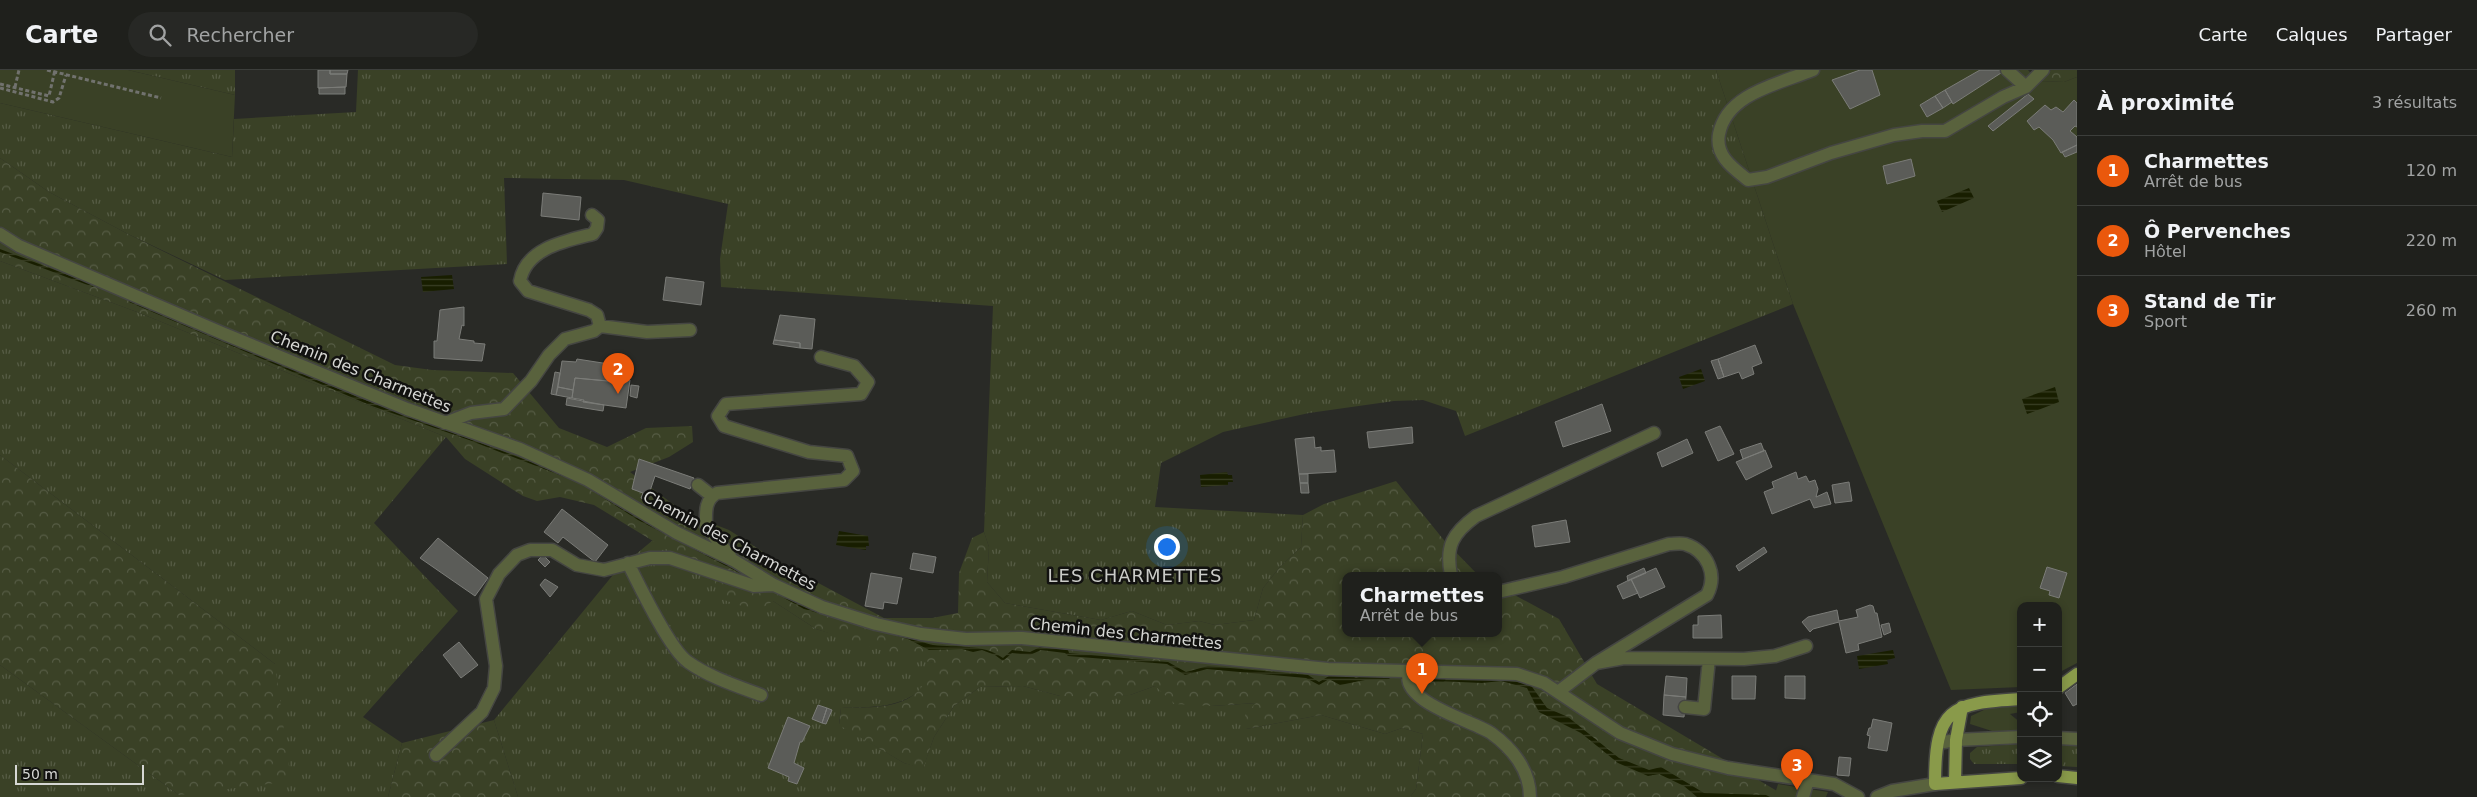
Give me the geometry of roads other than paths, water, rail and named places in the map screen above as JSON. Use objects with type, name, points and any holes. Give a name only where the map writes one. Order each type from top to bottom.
[{"type":"main road","points":[[2062,685],[2077,674]]},
{"type":"main road","points":[[2017,699],[1976,702],[1950,714],[1942,726],[1935,756],[1934,784],[1955,781],[2017,778]]},
{"type":"main road","points":[[1955,781],[1956,740],[1962,707]]},
{"type":"main road","points":[[2062,776],[2077,778]]},
{"type":"street","points":[[1813,70],[1761,90],[1738,103],[1722,121],[1718,142],[1722,156],[1732,168],[1748,180],[1767,177],[1831,153],[1894,135],[1922,131],[1945,131],[2004,97],[2026,87],[2043,70]]},
{"type":"street","points":[[2007,70],[2026,87]]},
{"type":"street","points":[[592,215],[598,220],[597,228],[593,234],[550,246],[529,261],[522,271],[520,281],[528,291],[589,310],[597,315],[600,326]]},
{"type":"street","name":"Chemin des Charmettes","points":[[0,234],[19,246],[222,333],[445,422],[520,449],[588,480],[677,533],[733,560],[774,585],[822,607],[876,624],[921,634],[966,639],[1022,638],[1107,648],[1408,676],[1517,674],[1529,676],[1558,692],[1613,729],[1636,741],[1672,754],[1728,768],[1834,784],[1858,797]]},
{"type":"street","points":[[445,422],[471,413],[504,409],[531,381],[549,356],[565,339],[584,332],[594,331],[600,326],[647,332],[690,330]]},
{"type":"street","points":[[733,560],[706,526],[707,505],[712,496],[717,493],[844,480],[853,471],[847,456],[810,452],[724,426],[718,416],[726,404],[861,394],[868,382],[854,366],[821,357]]},
{"type":"street","points":[[1450,572],[1448,561],[1453,538],[1460,527],[1476,516],[1654,433]]},
{"type":"street","points":[[698,485],[712,496]]},
{"type":"street","points":[[1502,591],[1564,577],[1669,544],[1684,544],[1696,550],[1712,570],[1712,584],[1707,594],[1596,663],[1558,692]]},
{"type":"street","points":[[436,755],[482,712],[494,688],[496,666],[486,599],[499,574],[517,555],[530,550],[552,550],[577,564],[604,570],[650,558],[670,558],[754,586],[774,585]]},
{"type":"street","points":[[628,564],[667,635],[686,661],[713,675],[761,695]]},
{"type":"street","points":[[1596,663],[1624,658],[1744,659],[1775,656],[1806,646]]},
{"type":"street","points":[[1685,707],[1704,709],[1709,659]]},
{"type":"street","points":[[1408,676],[1410,690],[1424,700],[1490,733],[1508,747],[1520,762],[1527,779],[1530,797]]},
{"type":"street","points":[[1938,743],[1956,740],[2017,737]]},
{"type":"street","points":[[2062,738],[2077,739]]},
{"type":"street","points":[[1803,797],[1808,780]]},
{"type":"street","points":[[1877,797],[1892,791],[1934,784]]},
{"type":"waterway","points":[[1429,679],[1443,679]]},
{"type":"place","name":"Ô Pervenches","points":[[618,394]]},
{"type":"place","name":"Charmettes","points":[[1422,694]]},
{"type":"place","name":"Stand de Tir","points":[[1797,790]]},
{"type":"district","name":"LES CHARMETTES","points":[[1135,576]]}]
